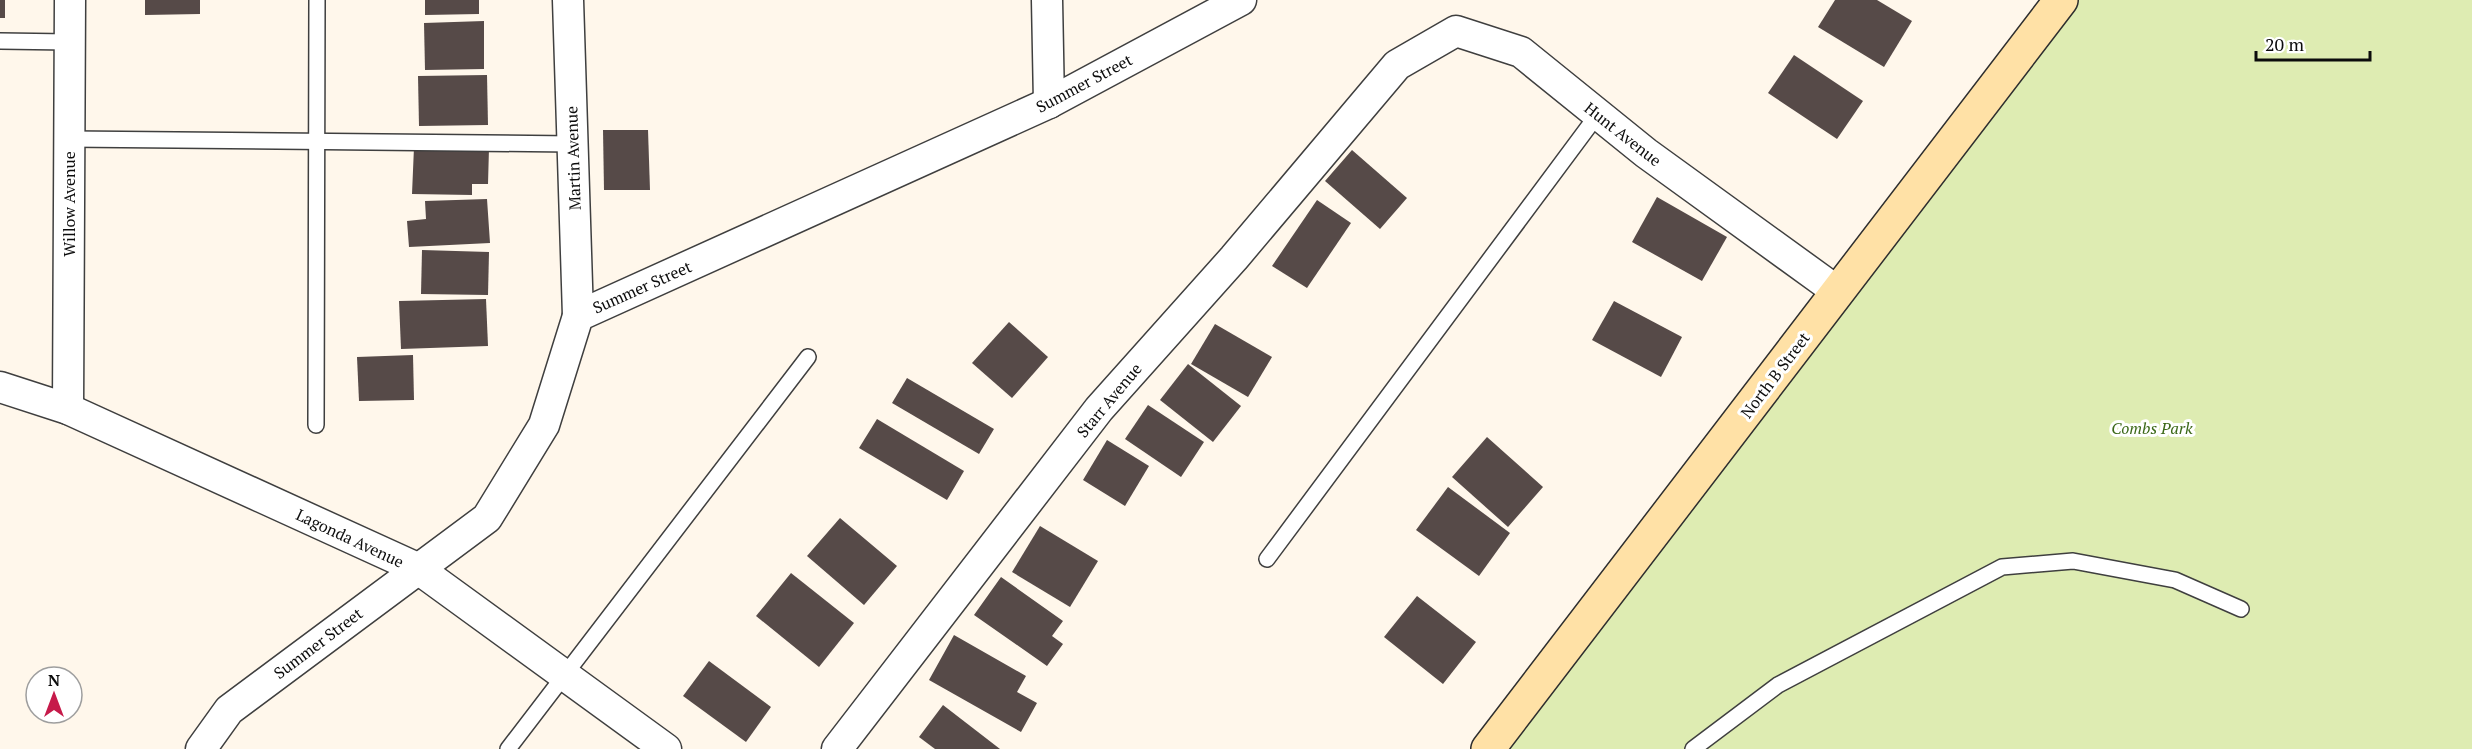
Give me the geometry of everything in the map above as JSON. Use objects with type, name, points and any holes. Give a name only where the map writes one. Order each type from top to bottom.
[{"type":"main road","name":"North B Street","points":[[1488,749],[2061,0]]},
{"type":"street","name":"Willow Avenue","points":[[68,409],[70,0]]},
{"type":"street","name":"Martin Avenue","points":[[568,0],[578,316]]},
{"type":"street","points":[[1047,0],[1049,103]]},
{"type":"street","name":"Summer Street","points":[[201,749],[229,710],[487,518],[544,425],[578,316],[1049,103],[1241,0]]},
{"type":"street","name":"Hunt Avenue","points":[[1398,65],[1456,31],[1521,52],[1646,153],[1838,292]]},
{"type":"street","name":"Starr Avenue","points":[[837,749],[1099,409],[1234,258],[1398,65]]},
{"type":"street","name":"Lagonda Avenue","points":[[0,387],[68,409],[417,568],[666,749]]},
{"type":"lane","points":[[316,425],[317,0]]},
{"type":"lane","points":[[0,41],[69,42]]},
{"type":"lane","points":[[1267,559],[1598,114]]},
{"type":"lane","points":[[69,139],[573,144]]},
{"type":"lane","points":[[508,749],[808,357]]},
{"type":"lane","points":[[1693,749],[1778,685],[2002,567],[2073,561],[2175,580],[2241,609]]},
{"type":"green space","name":"Combs Park","points":[[2078,0],[2472,0],[2472,749],[1505,749]]},
{"type":"building","points":[[0,0],[5,0],[5,18],[0,18]]},
{"type":"building","points":[[145,0],[200,0],[200,14],[145,15]]},
{"type":"building","points":[[425,0],[479,0],[479,14],[425,15]]},
{"type":"building","points":[[1835,0],[1877,0],[1912,21],[1884,67],[1818,27]]},
{"type":"building","points":[[484,21],[484,69],[425,70],[424,23]]},
{"type":"building","points":[[1794,55],[1863,101],[1837,139],[1768,93]]},
{"type":"building","points":[[487,75],[488,125],[419,126],[418,76]]},
{"type":"building","points":[[603,130],[648,130],[650,190],[604,190]]},
{"type":"building","points":[[414,147],[489,148],[488,184],[472,184],[472,195],[412,194]]},
{"type":"building","points":[[1352,150],[1407,198],[1380,229],[1325,181]]},
{"type":"building","points":[[1657,197],[1727,237],[1702,281],[1632,242]]},
{"type":"building","points":[[487,199],[490,243],[409,247],[407,221],[426,219],[425,201]]},
{"type":"building","points":[[1317,200],[1351,223],[1307,288],[1272,266]]},
{"type":"building","points":[[422,250],[489,252],[488,295],[421,294]]},
{"type":"building","points":[[486,299],[488,346],[401,349],[399,301]]},
{"type":"building","points":[[1614,301],[1682,337],[1661,377],[1592,340]]},
{"type":"building","points":[[1009,322],[1048,357],[1012,398],[972,363]]},
{"type":"building","points":[[1215,324],[1272,357],[1248,397],[1191,364]]},
{"type":"building","points":[[413,355],[414,400],[359,401],[357,357]]},
{"type":"building","points":[[1188,364],[1241,406],[1213,442],[1160,400]]},
{"type":"building","points":[[907,378],[994,429],[979,454],[892,403]]},
{"type":"building","points":[[1148,405],[1204,442],[1181,477],[1125,439]]},
{"type":"building","points":[[877,419],[964,471],[947,500],[859,448]]},
{"type":"building","points":[[1487,437],[1543,487],[1508,527],[1452,477]]},
{"type":"building","points":[[1107,440],[1149,466],[1125,506],[1083,480]]},
{"type":"building","points":[[1448,487],[1510,533],[1479,576],[1416,530]]},
{"type":"building","points":[[840,518],[897,566],[864,605],[807,556]]},
{"type":"building","points":[[1040,526],[1098,561],[1070,607],[1012,572]]},
{"type":"building","points":[[791,573],[854,623],[819,667],[756,616]]},
{"type":"building","points":[[1001,577],[1063,621],[1052,636],[1063,644],[1047,666],[974,615]]},
{"type":"building","points":[[1417,596],[1476,642],[1443,684],[1384,637]]},
{"type":"building","points":[[954,635],[1026,676],[1017,692],[1037,703],[1021,732],[929,680]]},
{"type":"building","points":[[709,661],[771,707],[746,742],[683,696]]},
{"type":"building","points":[[943,705],[1000,749],[935,749],[919,737]]}]
